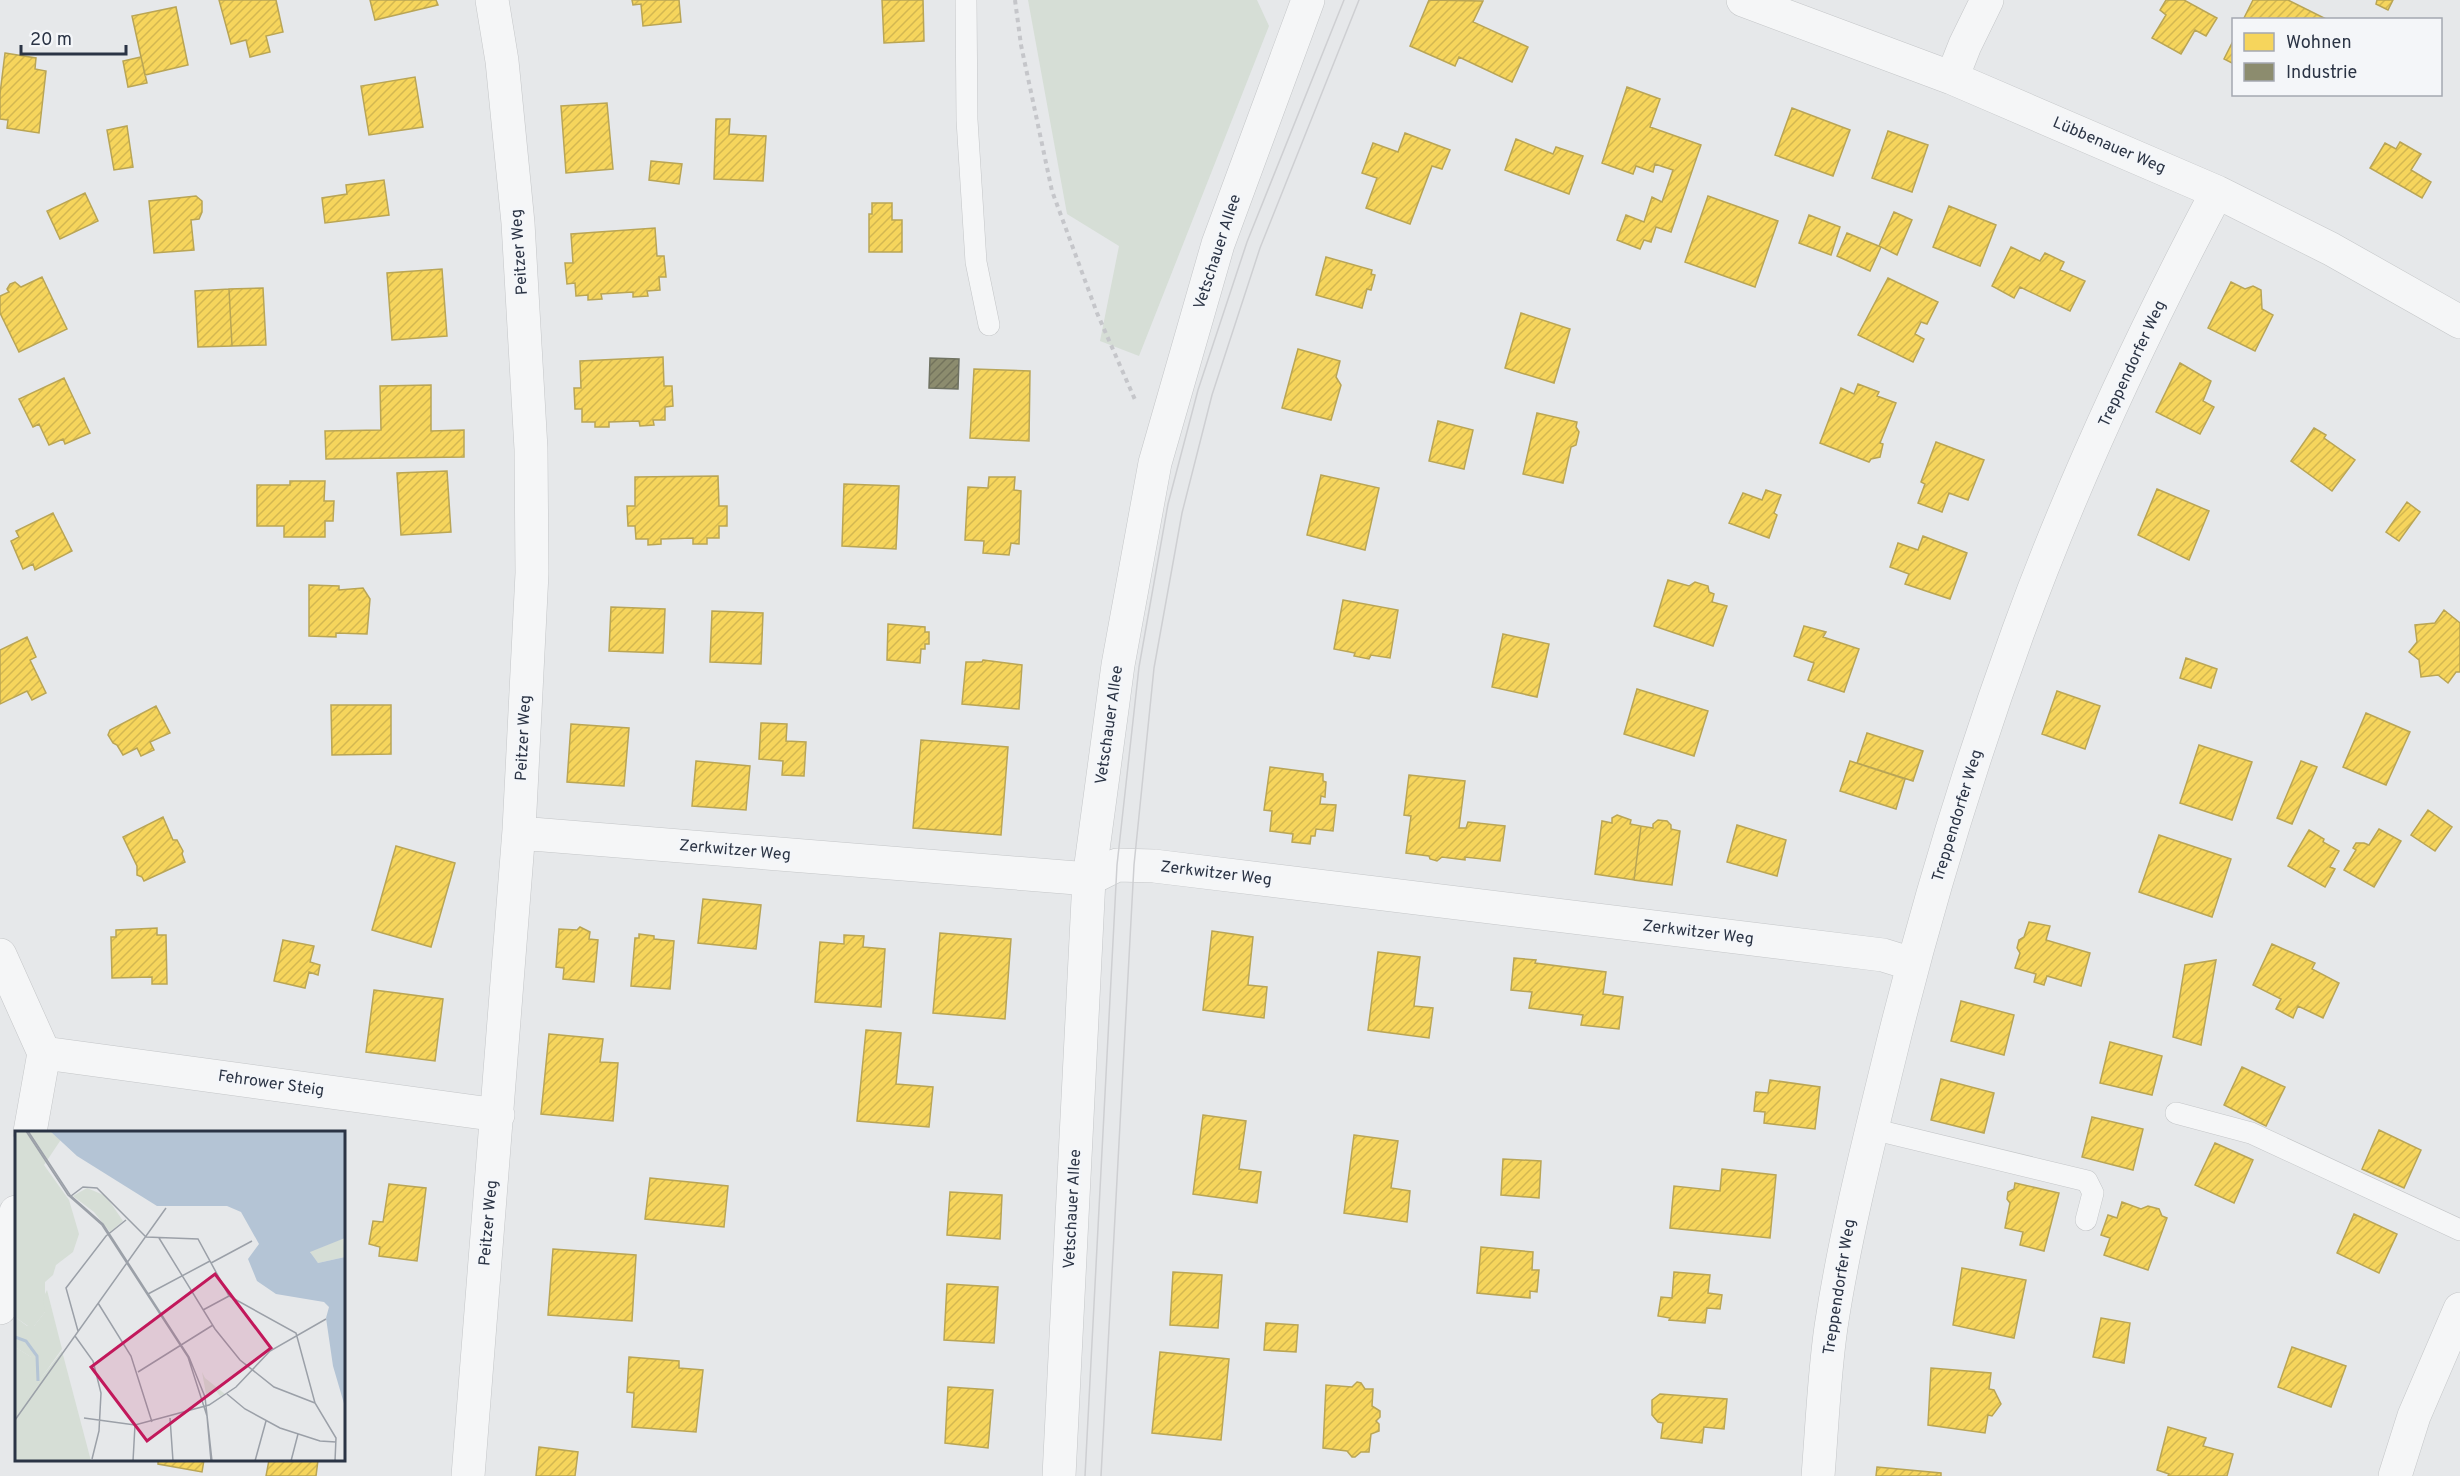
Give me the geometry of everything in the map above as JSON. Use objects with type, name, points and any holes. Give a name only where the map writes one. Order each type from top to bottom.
[{"type":"street","name":"Peitzer Weg","points":[[468,1476],[519,833],[532,573],[531,449],[518,223],[502,61],[492,0]]},
{"type":"street","name":"Vetschauer Allee","points":[[1059,1476],[1089,879],[1118,665],[1155,462],[1218,244],[1308,0]]},
{"type":"street","name":"Lübbenauer Weg","points":[[1743,0],[1952,78],[2217,192],[2331,249],[2460,322]]},
{"type":"street","points":[[1952,78],[1987,0]]},
{"type":"street","name":"Treppendorfer Weg","points":[[1818,1476],[1831,1328],[1848,1232],[1912,964],[1969,774],[2022,622],[2078,483],[2151,324],[2217,192]]},
{"type":"street","name":"Zerkwitzer Weg","points":[[519,833],[1089,879],[1117,865],[1154,866],[1883,955],[1912,964]]},
{"type":"street","points":[[0,955],[44,1053],[30,1131]]},
{"type":"street","name":"Fehrower Steig","points":[[44,1053],[498,1115]]},
{"type":"street","points":[[0,1308],[15,1218]]},
{"type":"street","points":[[2394,1476],[2414,1416],[2460,1309]]},
{"type":"lane","points":[[966,0],[967,120],[976,262],[989,325]]},
{"type":"lane","points":[[2176,1113],[2251,1133],[2460,1230]]},
{"type":"lane","points":[[1872,1129],[2087,1181],[2092,1192],[2086,1220]]},
{"type":"path","points":[[1015,0],[1021,45],[1052,192],[1063,225],[1081,267],[1097,314],[1138,407],[1169,414]]},
{"type":"shaded area","points":[[1028,0],[1257,0],[1269,26],[1139,356],[1100,341],[1119,246],[1067,214]]},
{"type":"building: Wohnen","points":[[219,0],[276,0],[283,32],[266,36],[270,52],[250,57],[246,40],[231,44]]},
{"type":"building: Wohnen","points":[[370,0],[436,0],[438,5],[375,20]]},
{"type":"building: Wohnen","points":[[632,0],[679,0],[681,22],[643,26],[641,4],[633,5]]},
{"type":"building: Wohnen","points":[[882,0],[923,0],[924,41],[884,43]]},
{"type":"building: Wohnen","points":[[1429,0],[1483,1],[1473,22],[1528,47],[1512,82],[1459,57],[1455,66],[1410,46]]},
{"type":"building: Wohnen","points":[[2166,0],[2184,0],[2217,18],[2206,36],[2195,30],[2181,54],[2152,38],[2166,15],[2160,10]]},
{"type":"building: Wohnen","points":[[2253,0],[2288,0],[2324,18],[2244,18]]},
{"type":"building: Wohnen","points":[[2377,0],[2393,0],[2388,10],[2376,4]]},
{"type":"building: Wohnen","points":[[176,7],[188,65],[145,75],[132,16]]},
{"type":"building: Wohnen","points":[[2232,43],[2232,63],[2224,59]]},
{"type":"building: Wohnen","points":[[5,53],[36,58],[35,69],[46,71],[39,133],[7,128],[8,120],[0,119],[0,94]]},
{"type":"building: Wohnen","points":[[141,57],[147,83],[128,87],[123,61]]},
{"type":"building: Wohnen","points":[[415,77],[423,127],[369,135],[361,86]]},
{"type":"building: Wohnen","points":[[1627,87],[1660,99],[1650,127],[1701,145],[1671,232],[1656,227],[1651,242],[1644,240],[1640,249],[1617,240],[1626,215],[1644,222],[1652,197],[1662,202],[1673,170],[1655,164],[1653,172],[1636,166],[1633,174],[1602,163]]},
{"type":"building: Wohnen","points":[[607,103],[613,169],[566,173],[561,106]]},
{"type":"building: Wohnen","points":[[1792,108],[1850,130],[1833,176],[1775,155]]},
{"type":"building: Wohnen","points":[[716,119],[730,119],[729,134],[766,136],[763,181],[714,179]]},
{"type":"building: Wohnen","points":[[127,126],[133,167],[114,170],[107,130]]},
{"type":"building: Wohnen","points":[[1888,131],[1928,145],[1912,192],[1872,178]]},
{"type":"building: Wohnen","points":[[1405,133],[1450,150],[1442,169],[1432,166],[1410,224],[1366,208],[1377,178],[1362,173],[1373,143],[1398,152]]},
{"type":"building: Wohnen","points":[[1516,139],[1553,154],[1556,147],[1583,156],[1569,194],[1505,170]]},
{"type":"building: Wohnen","points":[[2400,142],[2421,154],[2411,170],[2431,182],[2422,198],[2370,168],[2385,143],[2396,149]]},
{"type":"building: Wohnen","points":[[651,161],[682,164],[679,184],[649,180]]},
{"type":"building: Wohnen","points":[[384,180],[389,215],[325,223],[322,198],[347,194],[346,185]]},
{"type":"building: Wohnen","points":[[85,193],[98,221],[60,239],[47,211]]},
{"type":"building: Wohnen","points":[[196,196],[202,201],[202,212],[199,219],[191,220],[194,250],[154,253],[149,201]]},
{"type":"building: Wohnen","points":[[1708,196],[1778,221],[1755,287],[1685,262]]},
{"type":"building: Wohnen","points":[[872,203],[892,203],[892,220],[902,220],[902,252],[869,252],[869,214],[872,214]]},
{"type":"building: Wohnen","points":[[1949,206],[1996,225],[1980,266],[1933,247]]},
{"type":"building: Wohnen","points":[[1894,212],[1912,220],[1897,255],[1879,246]]},
{"type":"building: Wohnen","points":[[1809,215],[1840,227],[1831,255],[1799,243]]},
{"type":"building: Wohnen","points":[[655,228],[657,256],[664,256],[666,277],[659,277],[660,290],[647,291],[648,296],[633,297],[633,292],[601,294],[602,299],[588,300],[588,295],[576,296],[575,283],[567,284],[565,263],[573,263],[571,234]]},
{"type":"building: Wohnen","points":[[1847,233],[1881,247],[1870,271],[1837,256]]},
{"type":"building: Wohnen","points":[[2011,247],[2040,261],[2045,253],[2064,262],[2060,270],[2085,281],[2070,311],[2020,287],[2014,298],[1992,286]]},
{"type":"building: Wohnen","points":[[1326,257],[1372,270],[1371,274],[1375,275],[1371,290],[1367,289],[1362,308],[1316,295]]},
{"type":"building: Wohnen","points":[[442,269],[447,336],[392,340],[387,273]]},
{"type":"building: Wohnen","points":[[42,277],[67,329],[19,352],[0,313],[0,296],[9,292],[7,289],[10,284],[15,282],[21,287]]},
{"type":"building: Wohnen","points":[[1888,278],[1938,302],[1927,324],[1921,322],[1915,334],[1924,339],[1913,362],[1858,335]]},
{"type":"building: Wohnen","points":[[2231,282],[2245,289],[2253,286],[2261,290],[2262,309],[2273,315],[2255,351],[2208,328]]},
{"type":"building: Wohnen","points":[[263,288],[266,345],[232,346],[229,289]]},
{"type":"building: Wohnen","points":[[229,289],[232,346],[198,347],[195,291]]},
{"type":"building: Wohnen","points":[[1521,313],[1570,329],[1554,383],[1505,368]]},
{"type":"building: Wohnen","points":[[1298,349],[1340,361],[1336,377],[1341,385],[1331,420],[1282,408]]},
{"type":"building: Wohnen","points":[[663,357],[664,386],[672,386],[673,406],[665,407],[665,420],[653,420],[654,425],[640,426],[639,421],[609,422],[609,427],[595,427],[595,422],[582,422],[582,409],[575,409],[574,388],[581,388],[580,361]]},
{"type":"building: Wohnen","points":[[2180,363],[2211,381],[2203,401],[2214,407],[2200,434],[2156,412]]},
{"type":"building: Wohnen","points":[[974,369],[1030,371],[1029,441],[970,438]]},
{"type":"building: Wohnen","points":[[64,378],[90,433],[65,444],[63,439],[49,445],[39,424],[33,427],[19,399]]},
{"type":"building: Wohnen","points":[[1858,384],[1879,392],[1877,396],[1896,403],[1880,443],[1883,444],[1880,457],[1871,459],[1869,462],[1820,443],[1841,388],[1854,394]]},
{"type":"building: Wohnen","points":[[431,385],[431,431],[464,430],[464,457],[326,459],[325,431],[381,430],[380,386]]},
{"type":"building: Wohnen","points":[[1537,413],[1577,422],[1576,427],[1579,432],[1576,445],[1571,447],[1563,483],[1523,474]]},
{"type":"building: Wohnen","points":[[1438,421],[1473,430],[1464,469],[1429,461]]},
{"type":"building: Wohnen","points":[[2314,428],[2326,435],[2324,438],[2355,460],[2332,491],[2291,461]]},
{"type":"building: Wohnen","points":[[1936,442],[1984,460],[1968,500],[1949,493],[1942,512],[1918,503],[1925,484],[1921,482]]},
{"type":"building: Wohnen","points":[[447,471],[451,532],[401,535],[397,473]]},
{"type":"building: Wohnen","points":[[1321,475],[1379,488],[1365,550],[1307,535]]},
{"type":"building: Wohnen","points":[[718,476],[719,506],[727,506],[727,526],[719,526],[719,538],[707,538],[707,544],[693,544],[693,538],[661,539],[661,544],[648,545],[648,539],[636,539],[635,526],[628,526],[627,506],[635,506],[635,477]]},
{"type":"building: Wohnen","points":[[989,477],[1015,477],[1014,490],[1021,491],[1019,544],[1011,543],[1009,555],[983,553],[984,541],[965,540],[968,487],[988,488]]},
{"type":"building: Wohnen","points":[[290,481],[325,481],[324,501],[334,501],[333,521],[325,521],[325,537],[284,537],[284,526],[257,526],[257,485],[290,485]]},
{"type":"building: Wohnen","points":[[844,484],[899,486],[896,549],[842,546]]},
{"type":"building: Wohnen","points":[[2157,489],[2209,511],[2189,560],[2138,535]]},
{"type":"building: Wohnen","points":[[1766,490],[1781,495],[1774,513],[1777,515],[1769,538],[1729,523],[1743,493],[1762,500]]},
{"type":"building: Wohnen","points":[[2407,502],[2420,512],[2399,541],[2386,532]]},
{"type":"building: Wohnen","points":[[53,513],[72,551],[35,570],[33,564],[23,569],[11,541],[19,537],[16,531]]},
{"type":"building: Wohnen","points":[[1923,536],[1967,553],[1950,599],[1905,584],[1909,574],[1890,567],[1898,543],[1918,550]]},
{"type":"building: Wohnen","points":[[1668,580],[1689,586],[1695,582],[1708,586],[1709,592],[1714,594],[1712,602],[1727,606],[1713,646],[1654,626]]},
{"type":"building: Wohnen","points":[[309,585],[339,586],[339,590],[363,588],[370,599],[367,634],[336,633],[336,637],[309,636]]},
{"type":"building: Wohnen","points":[[1343,600],[1398,610],[1390,658],[1371,655],[1369,659],[1354,656],[1355,653],[1334,649]]},
{"type":"building: Wohnen","points":[[611,607],[665,609],[663,653],[609,651]]},
{"type":"building: Wohnen","points":[[2444,610],[2460,623],[2460,672],[2456,672],[2448,683],[2438,675],[2421,677],[2419,660],[2409,652],[2417,642],[2415,625],[2435,623]]},
{"type":"building: Wohnen","points":[[712,611],[763,613],[761,664],[710,662]]},
{"type":"building: Wohnen","points":[[888,624],[925,627],[925,632],[929,632],[929,644],[925,644],[925,649],[921,649],[920,663],[887,660]]},
{"type":"building: Wohnen","points":[[1804,626],[1826,632],[1823,637],[1859,649],[1844,692],[1808,680],[1814,663],[1794,656]]},
{"type":"building: Wohnen","points":[[1503,634],[1549,644],[1537,697],[1492,687]]},
{"type":"building: Wohnen","points":[[27,637],[36,657],[30,660],[46,693],[32,700],[27,691],[0,704],[0,650]]},
{"type":"building: Wohnen","points":[[2186,658],[2217,669],[2211,688],[2180,678]]},
{"type":"building: Wohnen","points":[[983,660],[1022,665],[1019,709],[962,704],[966,662],[982,662]]},
{"type":"building: Wohnen","points":[[1637,689],[1708,711],[1694,756],[1624,734]]},
{"type":"building: Wohnen","points":[[2057,691],[2100,706],[2085,749],[2042,734]]},
{"type":"building: Wohnen","points":[[331,705],[391,705],[391,754],[332,755]]},
{"type":"building: Wohnen","points":[[156,706],[170,733],[150,742],[154,750],[141,756],[137,748],[123,755],[108,735],[110,730]]},
{"type":"building: Wohnen","points":[[2366,713],[2410,732],[2386,785],[2343,767]]},
{"type":"building: Wohnen","points":[[761,723],[787,724],[786,741],[806,742],[804,776],[782,775],[783,761],[759,759]]},
{"type":"building: Wohnen","points":[[571,724],[629,728],[624,786],[567,782]]},
{"type":"building: Wohnen","points":[[1867,733],[1923,751],[1913,781],[1857,763]]},
{"type":"building: Wohnen","points":[[921,740],[1008,747],[1001,835],[913,828]]},
{"type":"building: Wohnen","points":[[2199,745],[2252,762],[2232,820],[2180,803]]},
{"type":"building: Wohnen","points":[[696,761],[750,766],[746,810],[692,806]]},
{"type":"building: Wohnen","points":[[1850,761],[1905,779],[1896,809],[1840,791]]},
{"type":"building: Wohnen","points":[[2301,761],[2317,767],[2292,824],[2277,818]]},
{"type":"building: Wohnen","points":[[1270,767],[1323,774],[1323,781],[1326,782],[1325,797],[1321,796],[1320,804],[1336,805],[1333,831],[1316,829],[1315,836],[1311,836],[1310,844],[1292,842],[1293,834],[1270,831],[1272,811],[1264,810]]},
{"type":"building: Wohnen","points":[[1409,775],[1465,781],[1459,828],[1466,828],[1468,822],[1505,826],[1500,861],[1442,857],[1437,861],[1430,859],[1429,856],[1406,853],[1411,816],[1404,815]]},
{"type":"building: Wohnen","points":[[2428,810],[2452,827],[2435,851],[2411,835]]},
{"type":"building: Wohnen","points":[[1617,815],[1631,820],[1630,824],[1641,826],[1634,880],[1595,874],[1602,821],[1612,823],[1612,818]]},
{"type":"building: Wohnen","points":[[163,817],[173,840],[177,840],[183,851],[185,862],[144,881],[137,875],[137,866],[123,837]]},
{"type":"building: Wohnen","points":[[1658,820],[1667,821],[1671,829],[1680,831],[1672,885],[1634,880],[1641,826],[1653,828],[1653,824]]},
{"type":"building: Wohnen","points":[[1737,825],[1786,840],[1777,876],[1727,862]]},
{"type":"building: Wohnen","points":[[2379,829],[2401,841],[2374,887],[2344,870],[2356,850],[2353,848],[2356,843],[2369,845]]},
{"type":"building: Wohnen","points":[[2309,830],[2324,839],[2323,842],[2339,851],[2330,867],[2335,869],[2325,887],[2288,866]]},
{"type":"building: Wohnen","points":[[2159,835],[2231,859],[2212,917],[2139,892]]},
{"type":"building: Wohnen","points":[[396,846],[455,863],[431,947],[372,930]]},
{"type":"building: Wohnen","points":[[703,899],[761,905],[756,949],[698,943]]},
{"type":"building: Wohnen","points":[[2029,922],[2050,926],[2046,940],[2090,953],[2081,986],[2047,976],[2044,985],[2034,982],[2036,974],[2015,968],[2020,953],[2017,948],[2019,940],[2024,937]]},
{"type":"building: Wohnen","points":[[580,927],[590,932],[589,939],[598,940],[594,982],[563,979],[564,968],[556,967],[559,929],[577,930]]},
{"type":"building: Wohnen","points":[[157,928],[157,935],[166,935],[167,984],[152,984],[152,977],[112,978],[111,937],[116,937],[116,930]]},
{"type":"building: Wohnen","points":[[1212,931],[1253,937],[1248,985],[1267,987],[1264,1018],[1203,1010]]},
{"type":"building: Wohnen","points":[[940,933],[1011,939],[1005,1019],[933,1013]]},
{"type":"building: Wohnen","points":[[639,934],[654,936],[654,939],[674,941],[670,989],[631,986],[635,938],[639,938]]},
{"type":"building: Wohnen","points":[[844,935],[864,936],[863,947],[885,949],[881,1007],[815,1002],[820,942],[844,944]]},
{"type":"building: Wohnen","points":[[283,940],[314,946],[310,962],[320,965],[318,975],[309,972],[305,988],[274,981]]},
{"type":"building: Wohnen","points":[[2272,944],[2315,963],[2312,969],[2339,983],[2323,1018],[2298,1006],[2293,1018],[2276,1009],[2281,999],[2253,985]]},
{"type":"building: Wohnen","points":[[1378,952],[1420,957],[1414,1006],[1433,1008],[1429,1038],[1368,1030]]},
{"type":"building: Wohnen","points":[[1514,958],[1606,972],[1603,994],[1623,997],[1619,1029],[1581,1025],[1583,1015],[1529,1008],[1532,992],[1511,990]]},
{"type":"building: Wohnen","points":[[2216,960],[2201,1045],[2173,1037],[2185,965]]},
{"type":"building: Wohnen","points":[[374,990],[443,999],[435,1061],[366,1052]]},
{"type":"building: Wohnen","points":[[1961,1001],[2014,1015],[2004,1055],[1951,1041]]},
{"type":"building: Wohnen","points":[[866,1030],[901,1033],[896,1084],[933,1087],[929,1127],[857,1121]]},
{"type":"building: Wohnen","points":[[549,1034],[603,1039],[600,1062],[618,1063],[613,1121],[541,1114]]},
{"type":"building: Wohnen","points":[[2110,1042],[2162,1056],[2152,1095],[2100,1083]]},
{"type":"building: Wohnen","points":[[2242,1067],[2285,1087],[2266,1126],[2224,1105]]},
{"type":"building: Wohnen","points":[[1941,1079],[1994,1093],[1984,1133],[1931,1120]]},
{"type":"building: Wohnen","points":[[1770,1080],[1820,1087],[1815,1129],[1764,1123],[1765,1112],[1754,1111],[1756,1092],[1768,1093]]},
{"type":"building: Wohnen","points":[[1203,1115],[1246,1121],[1239,1169],[1261,1172],[1257,1203],[1193,1194]]},
{"type":"building: Wohnen","points":[[2092,1117],[2143,1129],[2133,1170],[2082,1157]]},
{"type":"building: Wohnen","points":[[2379,1130],[2421,1150],[2404,1188],[2362,1169]]},
{"type":"building: Wohnen","points":[[1354,1135],[1398,1141],[1391,1188],[1410,1191],[1407,1222],[1344,1213]]},
{"type":"building: Wohnen","points":[[2215,1143],[2253,1160],[2234,1203],[2195,1185]]},
{"type":"building: Wohnen","points":[[1503,1159],[1541,1161],[1539,1198],[1501,1195]]},
{"type":"building: Wohnen","points":[[1722,1169],[1776,1175],[1770,1238],[1670,1228],[1674,1186],[1720,1191]]},
{"type":"building: Wohnen","points":[[650,1178],[728,1186],[724,1227],[645,1219]]},
{"type":"building: Wohnen","points":[[2015,1183],[2059,1193],[2044,1251],[2020,1245],[2023,1232],[2005,1228],[2010,1203],[2007,1199],[2008,1192],[2014,1189]]},
{"type":"building: Wohnen","points":[[389,1184],[426,1188],[417,1261],[379,1256],[380,1247],[369,1244],[373,1221],[383,1222]]},
{"type":"building: Wohnen","points":[[950,1192],[1002,1195],[1000,1239],[947,1235]]},
{"type":"building: Wohnen","points":[[2122,1202],[2141,1209],[2148,1206],[2159,1209],[2162,1216],[2167,1218],[2148,1270],[2104,1255],[2110,1238],[2101,1235],[2108,1215],[2117,1218]]},
{"type":"building: Wohnen","points":[[2354,1214],[2397,1234],[2379,1273],[2337,1253]]},
{"type":"building: Wohnen","points":[[1481,1247],[1533,1252],[1532,1270],[1539,1270],[1537,1292],[1530,1291],[1530,1298],[1477,1293]]},
{"type":"building: Wohnen","points":[[553,1249],[636,1255],[632,1321],[548,1315]]},
{"type":"building: Wohnen","points":[[1962,1268],[2026,1280],[2014,1338],[1953,1325]]},
{"type":"building: Wohnen","points":[[1173,1272],[1222,1275],[1218,1328],[1170,1325]]},
{"type":"building: Wohnen","points":[[1674,1272],[1710,1275],[1708,1293],[1722,1295],[1720,1309],[1707,1308],[1705,1323],[1669,1320],[1670,1318],[1658,1316],[1661,1297],[1672,1298]]},
{"type":"building: Wohnen","points":[[947,1284],[998,1287],[994,1343],[944,1340]]},
{"type":"building: Wohnen","points":[[2101,1318],[2130,1323],[2124,1363],[2093,1357]]},
{"type":"building: Wohnen","points":[[1266,1323],[1298,1325],[1296,1352],[1264,1350]]},
{"type":"building: Wohnen","points":[[2292,1347],[2346,1366],[2331,1407],[2278,1387]]},
{"type":"building: Wohnen","points":[[1160,1352],[1229,1359],[1221,1440],[1152,1433]]},
{"type":"building: Wohnen","points":[[629,1357],[679,1361],[679,1368],[703,1370],[696,1432],[632,1427],[634,1393],[627,1392]]},
{"type":"building: Wohnen","points":[[1931,1368],[1991,1373],[1989,1389],[1994,1390],[2001,1404],[1992,1416],[1988,1415],[1985,1433],[1928,1425]]},
{"type":"building: Wohnen","points":[[1357,1382],[1361,1383],[1365,1389],[1373,1389],[1372,1406],[1380,1411],[1380,1417],[1376,1421],[1379,1424],[1379,1431],[1371,1434],[1369,1452],[1361,1452],[1352,1457],[1347,1451],[1323,1448],[1326,1385],[1352,1387]]},
{"type":"building: Wohnen","points":[[948,1387],[993,1390],[988,1448],[945,1443]]},
{"type":"building: Wohnen","points":[[1660,1394],[1727,1399],[1724,1429],[1704,1427],[1702,1443],[1661,1438],[1663,1423],[1658,1422],[1652,1415],[1652,1400]]},
{"type":"building: Wohnen","points":[[2168,1427],[2206,1438],[2203,1446],[2233,1454],[2227,1476],[2168,1476],[2169,1474],[2157,1470]]},
{"type":"building: Wohnen","points":[[539,1447],[578,1452],[575,1476],[536,1476]]},
{"type":"building: Wohnen","points":[[158,1461],[204,1461],[202,1472],[158,1464]]},
{"type":"building: Wohnen","points":[[269,1461],[318,1461],[316,1476],[266,1476]]},
{"type":"building: Wohnen","points":[[1877,1467],[1941,1473],[1941,1476],[1876,1476]]},
{"type":"building: Industrie","points":[[930,358],[959,359],[958,389],[929,388]]},
{"type":"tram line","points":[[1085,1476],[1117,865],[1139,667],[1168,504],[1198,390],[1247,242],[1344,0]]},
{"type":"tram line","points":[[1101,1476],[1134,865],[1154,668],[1182,513],[1212,395],[1260,248],[1359,0]]}]
